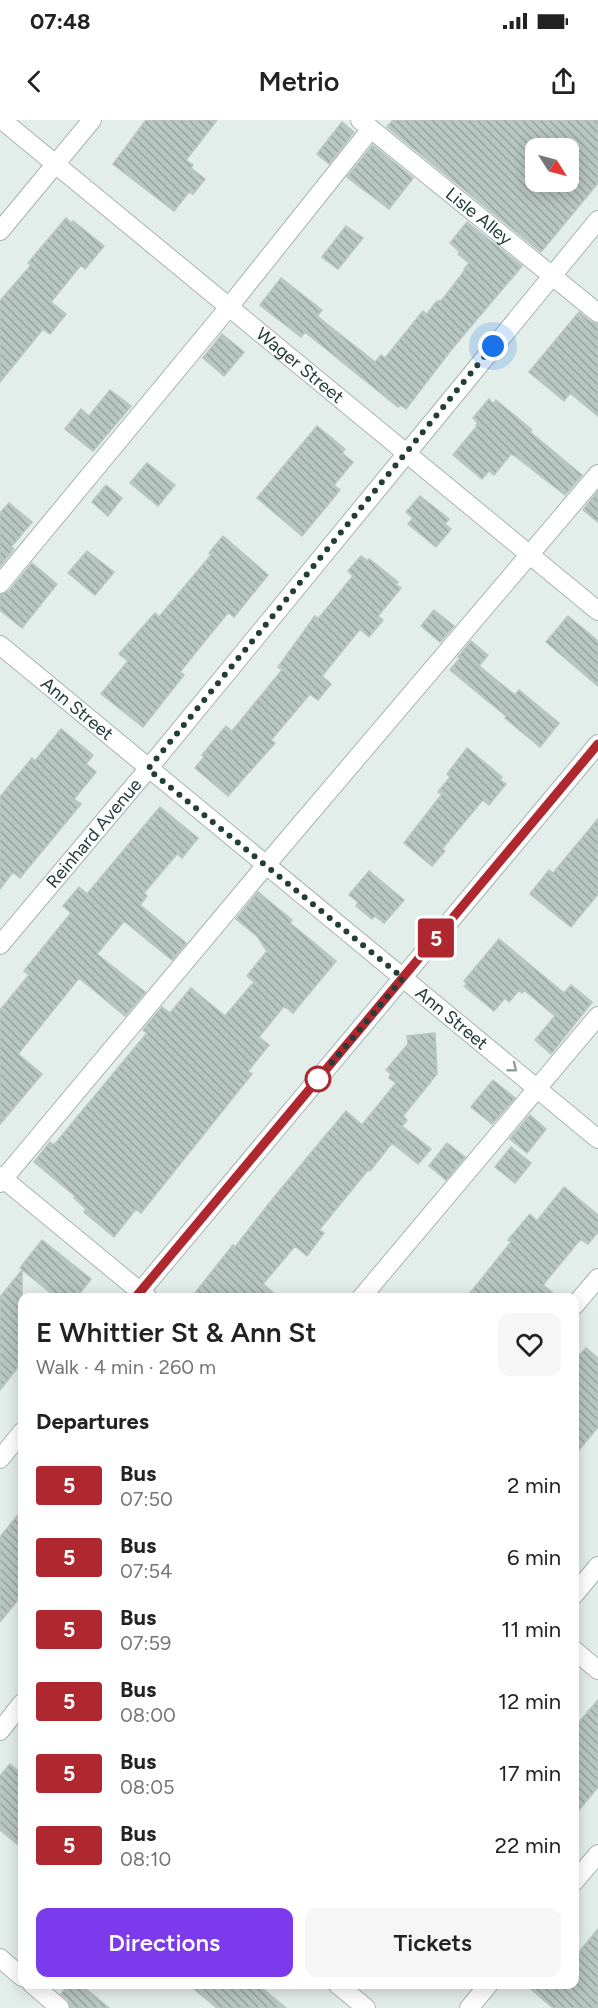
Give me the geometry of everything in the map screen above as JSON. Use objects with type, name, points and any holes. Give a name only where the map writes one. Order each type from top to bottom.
[{"type":"street","name":"Wager Street","points":[[2,120],[598,611]]},
{"type":"street","points":[[0,231],[92,120]]},
{"type":"street","points":[[0,584],[229,307],[364,123]]},
{"type":"street","name":"Lisle Alley","points":[[364,123],[598,313]]},
{"type":"street","name":"Reinhard Avenue","points":[[0,945],[148,769],[598,220]]},
{"type":"street","points":[[139,1293],[1,1179],[598,474]]},
{"type":"street","name":"Ann Street","points":[[0,645],[598,1139]]},
{"type":"street","points":[[143,1293],[598,744]]},
{"type":"street","points":[[365,1293],[598,1016]]},
{"type":"street","points":[[579,1300],[598,1278]]},
{"type":"street","points":[[0,1459],[18,1437]]},
{"type":"street","points":[[579,1589],[598,1566]]},
{"type":"street","points":[[579,1654],[598,1670]]},
{"type":"street","points":[[0,1731],[14,1713]]},
{"type":"street","points":[[579,1876],[598,1854]]},
{"type":"street","points":[[0,1958],[18,1974]]},
{"type":"street","points":[[38,1989],[60,2008]]},
{"type":"street","points":[[343,1989],[366,2008]]},
{"type":"street","points":[[469,2008],[485,1989]]},
{"type":"building","points":[[146,120],[217,120],[186,160],[193,165],[191,168],[205,179],[193,194],[189,192],[174,211],[113,164]]},
{"type":"building","points":[[393,120],[598,120],[598,183],[541,252],[387,127]]},
{"type":"building","points":[[342,122],[354,132],[329,164],[317,154]]},
{"type":"building","points":[[373,145],[413,178],[389,209],[347,177]]},
{"type":"building","points":[[66,218],[104,246],[85,269],[81,265],[51,302],[66,314],[50,334],[43,329],[0,382],[0,301],[31,265],[28,263]]},
{"type":"building","points":[[467,222],[522,266],[451,350],[406,409],[400,405],[398,407],[305,332],[301,337],[260,305],[281,278],[322,310],[317,316],[375,362],[381,355],[385,358],[423,311],[427,314],[436,302],[442,300],[465,270],[469,263],[450,243]]},
{"type":"building","points":[[346,226],[363,238],[338,269],[322,257]]},
{"type":"building","points":[[579,312],[591,322],[598,324],[598,416],[570,393],[564,401],[529,372]]},
{"type":"building","points":[[222,334],[244,352],[224,376],[203,358]]},
{"type":"building","points":[[110,390],[131,406],[93,451],[65,429],[81,409],[89,416]]},
{"type":"building","points":[[489,399],[493,404],[496,400],[582,475],[565,495],[511,454],[494,475],[489,471],[482,479],[453,455],[477,426],[478,423],[473,418]]},
{"type":"building","points":[[317,426],[345,449],[342,453],[353,462],[334,485],[340,490],[302,536],[257,498]]},
{"type":"building","points":[[147,463],[175,485],[158,506],[130,483]]},
{"type":"building","points":[[106,485],[122,498],[108,516],[92,502]]},
{"type":"building","points":[[598,491],[598,522],[583,510]]},
{"type":"building","points":[[420,496],[449,519],[445,524],[451,529],[436,547],[408,524],[413,518],[406,512]]},
{"type":"building","points":[[9,503],[32,522],[11,547],[14,549],[0,566],[0,513]]},
{"type":"building","points":[[223,536],[268,575],[234,617],[227,614],[208,637],[180,672],[184,675],[143,727],[101,694],[128,661],[119,654],[155,613],[159,617],[211,555],[209,553]]},
{"type":"building","points":[[87,551],[114,572],[95,595],[68,573]]},
{"type":"building","points":[[361,556],[368,561],[369,559],[398,582],[396,585],[401,588],[378,616],[383,620],[369,637],[360,629],[322,676],[331,684],[318,700],[310,694],[271,740],[275,743],[228,796],[195,768],[204,757],[202,755],[226,726],[232,731],[282,670],[278,667],[315,616],[318,619],[353,576],[348,571]]},
{"type":"building","points":[[32,563],[57,584],[22,628],[0,610],[0,595],[9,591]]},
{"type":"building","points":[[434,610],[454,626],[440,642],[421,626]]},
{"type":"building","points":[[568,616],[598,641],[598,686],[546,642]]},
{"type":"building","points":[[471,641],[488,655],[479,666],[515,695],[519,690],[559,723],[540,747],[450,670]]},
{"type":"building","points":[[61,729],[93,755],[86,764],[96,772],[74,799],[81,804],[20,878],[13,872],[0,889],[0,797],[32,758],[35,761]]},
{"type":"building","points":[[467,748],[502,777],[500,780],[506,784],[489,805],[483,800],[481,802],[442,849],[445,851],[432,866],[404,843],[442,794],[438,792],[450,777],[447,774]]},
{"type":"building","points":[[160,807],[198,838],[182,858],[177,854],[144,893],[147,896],[140,905],[186,943],[172,960],[124,921],[97,954],[145,992],[125,1016],[79,978],[18,1054],[42,1074],[0,1124],[0,1010],[29,975],[24,971],[71,913],[63,906],[79,887],[87,894]]},
{"type":"building","points":[[598,819],[598,894],[571,927],[530,894],[549,870],[553,873]]},
{"type":"building","points":[[369,871],[404,900],[384,923],[375,916],[372,919],[356,906],[358,902],[349,895]]},
{"type":"building","points":[[258,892],[292,920],[290,923],[336,961],[293,1013],[284,1006],[259,1037],[269,1045],[248,1071],[252,1074],[141,1213],[136,1209],[114,1237],[84,1212],[86,1209],[74,1198],[75,1196],[34,1162],[50,1142],[54,1145],[147,1033],[143,1030],[162,1007],[170,1013],[191,988],[225,1016],[254,982],[247,976],[267,951],[257,936],[236,919]]},
{"type":"building","points":[[499,939],[564,993],[571,985],[592,1002],[551,1054],[535,1040],[555,1016],[524,990],[522,993],[519,990],[509,1002],[505,998],[494,1011],[464,986],[467,984],[464,981]]},
{"type":"building","points":[[435,1033],[437,1074],[403,1116],[407,1120],[402,1126],[431,1149],[418,1164],[392,1143],[319,1230],[324,1233],[307,1256],[295,1246],[263,1284],[273,1293],[195,1293],[346,1111],[362,1125],[396,1083],[389,1078],[391,1074],[386,1070],[408,1044],[407,1036]]},
{"type":"building","points":[[493,1080],[515,1098],[492,1124],[471,1107]]},
{"type":"building","points":[[530,1115],[546,1129],[527,1153],[510,1139]]},
{"type":"building","points":[[447,1143],[465,1157],[446,1180],[429,1166]]},
{"type":"building","points":[[511,1147],[531,1163],[515,1183],[495,1167]]},
{"type":"building","points":[[564,1187],[598,1215],[598,1232],[588,1244],[582,1240],[579,1241],[543,1285],[553,1293],[470,1293],[530,1214],[537,1221]]},
{"type":"building","points":[[42,1240],[91,1279],[80,1293],[51,1293],[20,1268]]},
{"type":"building","points":[[22,1270],[22,1293],[18,1293],[18,1367],[0,1390],[0,1297]]},
{"type":"building","points":[[586,1348],[598,1358],[598,1427],[579,1450],[579,1356]]},
{"type":"building","points":[[18,1515],[18,1600],[0,1622],[0,1537]]},
{"type":"building","points":[[598,1700],[598,1787],[579,1810],[579,1722]]},
{"type":"building","points":[[10,1764],[18,1771],[18,1845],[0,1830],[0,1776]]},
{"type":"building","points":[[598,1929],[598,2008],[553,2008],[531,1989],[579,1989],[579,1952]]},
{"type":"building","points":[[65,1989],[86,1989],[109,2008],[71,2008],[68,2000],[61,1994]]},
{"type":"building","points":[[194,1989],[263,1989],[286,2008],[217,2008]]},
{"type":"bus line","name":"5","points":[[139,1293],[598,744]]},
{"type":"route","points":[[318,1079],[403,978],[148,769],[493,346]]}]
